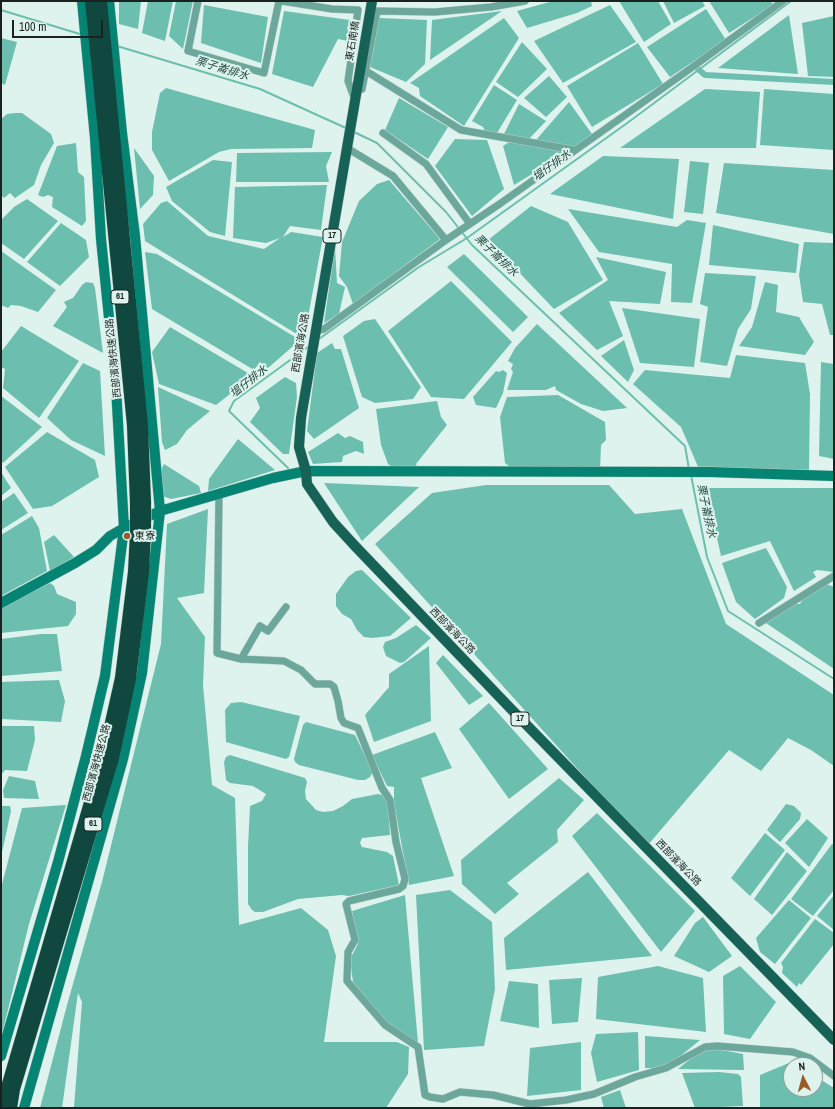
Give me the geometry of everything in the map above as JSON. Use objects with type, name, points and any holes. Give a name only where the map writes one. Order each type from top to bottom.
[{"type":"highway","name":"61","points":[[91,1],[105,94]]},
{"type":"highway","name":"61","points":[[100,1],[105,94]]},
{"type":"highway","name":"西部濱海快速公路","points":[[10,1108],[14,1089],[113,758],[130,679],[143,572],[140,533],[141,503],[105,94]]},
{"type":"highway","name":"西部濱海快速公路","points":[[1,1108],[104,758],[121,678],[140,533]]},
{"type":"main road","name":"東石南橋","points":[[355,105],[372,1]]},
{"type":"main road","name":"西部濱海公路","points":[[355,105],[299,434],[299,447],[306,471],[307,484],[333,522],[355,546],[512,710],[834,1040]]},
{"type":"street","points":[[24,1108],[119,774],[134,712],[142,674],[160,511],[135,236],[105,94],[82,1]]},
{"type":"street","points":[[1,1056],[58,862],[105,676],[124,528],[116,387],[101,239],[109,1]]},
{"type":"street","points":[[198,1],[188,51],[264,73],[281,1],[332,9],[358,10],[348,81],[355,105]]},
{"type":"street","points":[[355,105],[360,96],[366,71],[377,11],[435,12],[491,7],[525,1]]},
{"type":"street","points":[[316,331],[324,329],[446,240],[694,66],[783,1]]},
{"type":"street","points":[[366,71],[461,130],[574,150]]},
{"type":"street","points":[[383,133],[426,164],[470,224]]},
{"type":"street","points":[[347,148],[393,176],[446,240]]},
{"type":"street","points":[[1,603],[75,563],[96,550],[110,536],[160,511],[273,478],[306,471],[711,472],[834,476]]},
{"type":"street","points":[[219,495],[217,653],[241,659],[284,661],[301,670],[315,684],[330,684],[334,687],[341,718],[344,723],[358,728],[382,788],[390,800],[396,842],[404,879],[403,886],[399,889],[349,901],[346,904],[355,940],[348,952],[348,981],[385,1025],[418,1047],[425,1095],[430,1098],[443,1099],[460,1092],[494,1095],[530,1104],[566,1100],[594,1094],[635,1077],[666,1068],[705,1047],[717,1046],[793,1052],[810,1058],[834,1076]]},
{"type":"street","points":[[759,623],[834,576]]},
{"type":"street","points":[[241,659],[260,626],[268,631],[286,607]]},
{"type":"shaded area","points":[[119,1],[141,1],[138,29],[119,24]]},
{"type":"shaded area","points":[[148,1],[173,1],[165,41],[142,33]]},
{"type":"shaded area","points":[[176,1],[193,1],[183,49],[169,36]]},
{"type":"shaded area","points":[[553,1],[591,1],[592,6],[577,13],[527,28],[517,11]]},
{"type":"shaded area","points":[[619,1],[658,1],[671,24],[644,42]]},
{"type":"shaded area","points":[[663,1],[702,1],[705,6],[674,23]]},
{"type":"shaded area","points":[[709,1],[771,1],[773,5],[729,33]]},
{"type":"shaded area","points":[[204,5],[268,17],[261,63],[201,43]]},
{"type":"shaded area","points":[[610,5],[636,42],[563,83],[534,41]]},
{"type":"shaded area","points":[[706,9],[726,40],[670,77],[647,47]]},
{"type":"shaded area","points":[[284,11],[350,20],[348,41],[338,39],[313,87],[272,74]]},
{"type":"shaded area","points":[[502,11],[430,60],[432,20]]},
{"type":"shaded area","points":[[789,15],[798,74],[718,68]]},
{"type":"shaded area","points":[[834,16],[834,77],[808,76],[802,23]]},
{"type":"shaded area","points":[[379,18],[427,20],[425,64],[406,82],[370,67]]},
{"type":"shaded area","points":[[504,18],[519,38],[464,126],[420,96],[419,88],[410,83]]},
{"type":"shaded area","points":[[1,38],[17,42],[5,85],[1,83]]},
{"type":"shaded area","points":[[522,42],[547,69],[518,97],[496,82]]},
{"type":"shaded area","points":[[638,43],[663,84],[592,127],[567,86]]},
{"type":"shaded area","points":[[549,76],[567,97],[546,117],[524,98]]},
{"type":"shaded area","points":[[494,85],[517,100],[497,133],[485,131],[483,127],[472,121]]},
{"type":"shaded area","points":[[166,88],[315,130],[312,148],[231,149],[219,152],[169,181],[152,150],[152,132],[160,93]]},
{"type":"shaded area","points":[[705,89],[760,92],[756,148],[620,148]]},
{"type":"shaded area","points":[[764,89],[834,94],[834,150],[760,145]]},
{"type":"shaded area","points":[[399,98],[448,127],[428,159],[385,130]]},
{"type":"shaded area","points":[[569,102],[592,134],[574,147],[536,140]]},
{"type":"shaded area","points":[[519,104],[546,121],[529,139],[504,134]]},
{"type":"shaded area","points":[[22,113],[51,134],[54,143],[41,165],[34,185],[15,198],[10,193],[4,198],[1,195],[1,119],[7,114]]},
{"type":"shaded area","points":[[455,139],[487,140],[504,189],[472,216],[435,166]]},
{"type":"shaded area","points":[[509,142],[567,151],[567,153],[514,185],[503,146]]},
{"type":"shaded area","points":[[76,143],[78,172],[84,177],[86,221],[82,226],[52,207],[53,197],[48,195],[43,197],[38,195],[57,146]]},
{"type":"shaded area","points":[[134,148],[154,176],[153,195],[140,209]]},
{"type":"shaded area","points":[[332,152],[326,166],[329,182],[236,182],[237,153]]},
{"type":"shaded area","points":[[603,156],[679,159],[673,219],[550,194]]},
{"type":"shaded area","points":[[213,160],[232,162],[225,236],[210,232],[172,201],[166,187]]},
{"type":"shaded area","points":[[690,161],[709,163],[703,214],[684,212]]},
{"type":"shaded area","points":[[724,163],[834,170],[834,234],[716,213]]},
{"type":"shaded area","points":[[389,180],[440,239],[353,304],[347,287],[339,276],[342,242],[359,201],[377,184]]},
{"type":"shaded area","points":[[327,185],[321,230],[290,226],[283,237],[291,232],[323,237],[305,333],[295,333],[145,241],[143,224],[161,203],[167,201],[208,236],[264,249],[280,238],[266,243],[233,238],[235,187]]},
{"type":"shaded area","points":[[27,199],[58,221],[24,259],[1,243],[1,220],[14,207]]},
{"type":"shaded area","points":[[531,206],[568,222],[603,280],[554,309],[488,240]]},
{"type":"shaded area","points":[[568,209],[677,227],[687,220],[706,223],[692,303],[671,302],[672,264],[599,252]]},
{"type":"shaded area","points":[[61,223],[86,240],[89,257],[60,286],[27,262]]},
{"type":"shaded area","points":[[713,225],[799,244],[796,273],[709,265]]},
{"type":"shaded area","points":[[804,242],[834,243],[834,335],[830,335],[822,304],[803,302],[799,275]]},
{"type":"shaded area","points":[[335,247],[337,283],[345,287],[339,314],[324,323]]},
{"type":"shaded area","points":[[1,251],[56,290],[38,312],[21,306],[11,305],[8,308],[1,305]]},
{"type":"shaded area","points":[[145,252],[157,254],[300,340],[268,368],[260,362],[254,370],[152,309]]},
{"type":"shaded area","points":[[464,254],[528,317],[513,332],[447,267]]},
{"type":"shaded area","points":[[596,257],[666,272],[660,304],[609,301],[623,336],[597,350],[559,313],[608,280]]},
{"type":"shaded area","points":[[705,273],[756,276],[751,309],[738,329],[727,366],[700,362],[708,307],[700,304]]},
{"type":"shaded area","points":[[451,281],[512,342],[464,399],[431,397],[388,331]]},
{"type":"shaded area","points":[[86,282],[93,283],[95,288],[103,353],[53,326],[67,307],[64,302],[73,298],[82,285]]},
{"type":"shaded area","points":[[765,282],[778,285],[776,312],[799,317],[814,342],[805,355],[739,346],[752,327]]},
{"type":"shaded area","points":[[622,308],[700,319],[694,367],[640,363]]},
{"type":"shaded area","points":[[375,319],[421,387],[413,399],[375,403],[362,397],[343,336],[364,321]]},
{"type":"shaded area","points":[[537,324],[627,408],[603,411],[581,404],[556,390],[555,386],[546,390],[507,390],[513,372],[511,369],[513,364],[508,361],[515,348]]},
{"type":"shaded area","points":[[21,326],[79,361],[39,418],[3,388],[5,369],[1,367],[1,352]]},
{"type":"shaded area","points":[[170,327],[253,376],[216,405],[159,384],[152,352]]},
{"type":"shaded area","points":[[624,340],[634,370],[628,382],[601,356]]},
{"type":"shaded area","points":[[332,343],[335,349],[341,349],[359,408],[314,439],[307,431],[317,353]]},
{"type":"shaded area","points":[[736,355],[805,363],[810,394],[809,470],[699,469],[681,427],[633,384],[645,370],[730,378]]},
{"type":"shaded area","points":[[821,362],[834,364],[834,459],[819,456]]},
{"type":"shaded area","points":[[83,363],[100,371],[105,456],[71,440],[47,418]]},
{"type":"shaded area","points":[[503,370],[507,373],[503,393],[496,408],[476,405],[473,397],[496,371],[499,372]]},
{"type":"shaded area","points":[[285,377],[296,383],[297,397],[289,454],[283,454],[250,422],[260,408],[256,398]]},
{"type":"shaded area","points":[[158,387],[210,411],[187,430],[177,444],[165,450],[162,442]]},
{"type":"shaded area","points":[[558,395],[605,422],[606,440],[601,445],[600,470],[514,470],[505,463],[500,417],[507,397]]},
{"type":"shaded area","points":[[1,396],[42,427],[3,463],[1,460]]},
{"type":"shaded area","points":[[437,401],[441,417],[447,425],[416,464],[417,468],[394,468],[388,464],[381,445],[376,409]]},
{"type":"shaded area","points":[[47,432],[95,460],[99,477],[52,506],[33,509],[5,467]]},
{"type":"shaded area","points":[[338,433],[345,438],[350,436],[363,442],[364,454],[356,451],[343,456],[342,462],[313,464],[308,452]]},
{"type":"shaded area","points":[[238,439],[275,470],[208,491],[209,479]]},
{"type":"shaded area","points":[[164,464],[199,486],[201,493],[171,499],[162,496],[162,468]]},
{"type":"shaded area","points":[[1,472],[11,488],[1,496]]},
{"type":"shaded area","points":[[324,483],[419,487],[362,541]]},
{"type":"shaded area","points":[[486,485],[609,485],[635,514],[682,509],[726,624],[834,695],[834,766],[811,750],[788,738],[761,771],[729,750],[647,846],[375,544],[432,493]]},
{"type":"shaded area","points":[[706,488],[834,488],[833,572],[817,570],[813,572],[816,577],[794,591],[770,541],[721,556]]},
{"type":"shaded area","points":[[14,493],[28,513],[1,530],[1,502]]},
{"type":"shaded area","points":[[208,509],[204,593],[177,598],[205,637],[203,685],[212,785],[235,798],[239,925],[301,908],[328,930],[336,956],[324,1042],[397,1042],[409,1047],[408,1074],[386,1108],[74,1108],[82,1002],[78,993],[62,1108],[40,1108],[67,1005],[102,882],[161,644],[167,524]]},
{"type":"shaded area","points":[[32,516],[39,528],[47,571],[1,596],[1,535]]},
{"type":"shaded area","points":[[54,535],[74,557],[50,571],[44,542]]},
{"type":"shaded area","points":[[766,548],[787,587],[784,598],[755,619],[736,602],[722,563]]},
{"type":"shaded area","points":[[362,570],[411,618],[390,636],[372,638],[364,637],[357,630],[351,619],[342,614],[336,606],[336,594],[348,577],[356,571]]},
{"type":"shaded area","points":[[50,583],[54,586],[57,594],[76,602],[76,614],[68,626],[1,633],[1,608]]},
{"type":"shaded area","points":[[824,583],[834,587],[834,669],[763,621],[788,604],[800,604],[805,595]]},
{"type":"shaded area","points":[[416,625],[431,638],[404,662],[400,663],[386,656],[383,647],[385,642],[396,638]]},
{"type":"shaded area","points":[[41,634],[57,634],[62,671],[1,676],[1,639]]},
{"type":"shaded area","points":[[429,646],[431,721],[374,742],[365,715],[389,687],[389,674]]},
{"type":"shaded area","points":[[443,655],[483,696],[469,705],[436,663]]},
{"type":"shaded area","points":[[59,680],[65,701],[61,722],[1,719],[1,682]]},
{"type":"shaded area","points":[[241,702],[300,716],[289,757],[286,759],[226,742],[225,710],[231,703]]},
{"type":"shaded area","points":[[489,703],[548,769],[509,799],[459,729]]},
{"type":"shaded area","points":[[306,722],[355,735],[373,772],[370,777],[365,780],[358,780],[299,765],[295,762],[294,759],[303,725]]},
{"type":"shaded area","points":[[1,726],[34,726],[35,740],[27,771],[5,770],[1,775]]},
{"type":"shaded area","points":[[435,732],[452,768],[421,778],[454,876],[409,885],[394,803],[394,787],[387,786],[372,755]]},
{"type":"shaded area","points":[[230,755],[305,778],[307,782],[305,791],[306,799],[316,810],[323,812],[333,811],[352,799],[378,794],[386,796],[388,803],[390,835],[362,838],[360,843],[362,847],[387,852],[393,856],[399,885],[349,896],[342,895],[298,899],[263,912],[255,912],[252,910],[248,904],[250,806],[262,801],[266,794],[253,786],[230,783],[226,780],[224,762],[226,757]]},
{"type":"shaded area","points":[[9,776],[35,781],[39,799],[4,798],[3,790]]},
{"type":"shaded area","points":[[559,778],[584,800],[557,830],[558,842],[507,883],[519,894],[495,914],[462,884],[461,860]]},
{"type":"shaded area","points":[[786,804],[794,806],[801,813],[800,819],[780,842],[767,830]]},
{"type":"shaded area","points":[[66,805],[29,924],[1,1038],[1,888],[22,808]]},
{"type":"shaded area","points":[[1,806],[10,806],[11,811],[1,857]]},
{"type":"shaded area","points":[[597,813],[695,911],[661,952],[572,836]]},
{"type":"shaded area","points":[[807,819],[828,838],[809,867],[785,843]]},
{"type":"shaded area","points":[[765,833],[785,850],[750,896],[731,878]]},
{"type":"shaded area","points":[[832,844],[834,845],[834,890],[813,916],[791,899]]},
{"type":"shaded area","points":[[787,852],[807,871],[772,915],[754,899]]},
{"type":"shaded area","points":[[588,872],[652,956],[506,970],[504,938]]},
{"type":"shaded area","points":[[450,890],[492,922],[495,989],[484,1046],[424,1050],[416,895]]},
{"type":"shaded area","points":[[405,895],[418,1043],[388,1024],[353,982],[350,959],[358,944],[352,911]]},
{"type":"shaded area","points":[[834,895],[834,930],[817,916]]},
{"type":"shaded area","points":[[789,900],[811,918],[775,964],[760,952],[756,938]]},
{"type":"shaded area","points":[[703,917],[732,956],[709,972],[674,956],[695,923]]},
{"type":"shaded area","points":[[815,919],[834,933],[834,944],[801,985],[799,983],[797,987],[782,973],[783,967],[781,963]]},
{"type":"shaded area","points":[[658,966],[703,978],[706,1032],[596,1019],[598,977]]},
{"type":"shaded area","points":[[740,966],[776,1002],[750,1039],[724,1034],[723,976]]},
{"type":"shaded area","points":[[582,978],[578,1022],[552,1024],[549,980]]},
{"type":"shaded area","points":[[509,981],[538,984],[539,1028],[500,1021]]},
{"type":"shaded area","points":[[638,1032],[639,1070],[597,1082],[591,1053],[596,1034]]},
{"type":"shaded area","points":[[645,1036],[700,1040],[666,1068],[645,1068]]},
{"type":"shaded area","points":[[581,1042],[581,1090],[527,1096],[530,1048]]},
{"type":"shaded area","points":[[705,1047],[743,1054],[744,1070],[678,1069]]},
{"type":"shaded area","points":[[783,1065],[783,1097],[823,1097],[823,1081],[834,1088],[834,1108],[760,1108],[760,1075]]},
{"type":"shaded area","points":[[719,1072],[738,1074],[741,1077],[743,1106],[695,1108],[682,1073]]},
{"type":"shaded area","points":[[620,1090],[626,1108],[604,1108],[601,1097]]},
{"type":"waterway","name":"塭仔排水","points":[[319,339],[419,267],[467,238],[630,121],[791,1]]},
{"type":"waterway","name":"栗子崙排水","points":[[1,10],[83,35]]},
{"type":"waterway","name":"栗子崙排水","points":[[117,46],[260,89],[348,129]]},
{"type":"waterway","points":[[698,69],[705,75],[834,82]]},
{"type":"waterway","name":"栗子崙排水","points":[[354,132],[377,143],[446,212],[472,245],[685,446],[689,469]]},
{"type":"waterway","name":"塭仔排水","points":[[288,468],[229,411],[234,401],[308,347]]},
{"type":"waterway","name":"栗子崙排水","points":[[691,475],[707,557],[728,611],[834,679]]},
{"type":"place","name":"東寮","points":[[127,536]]}]
